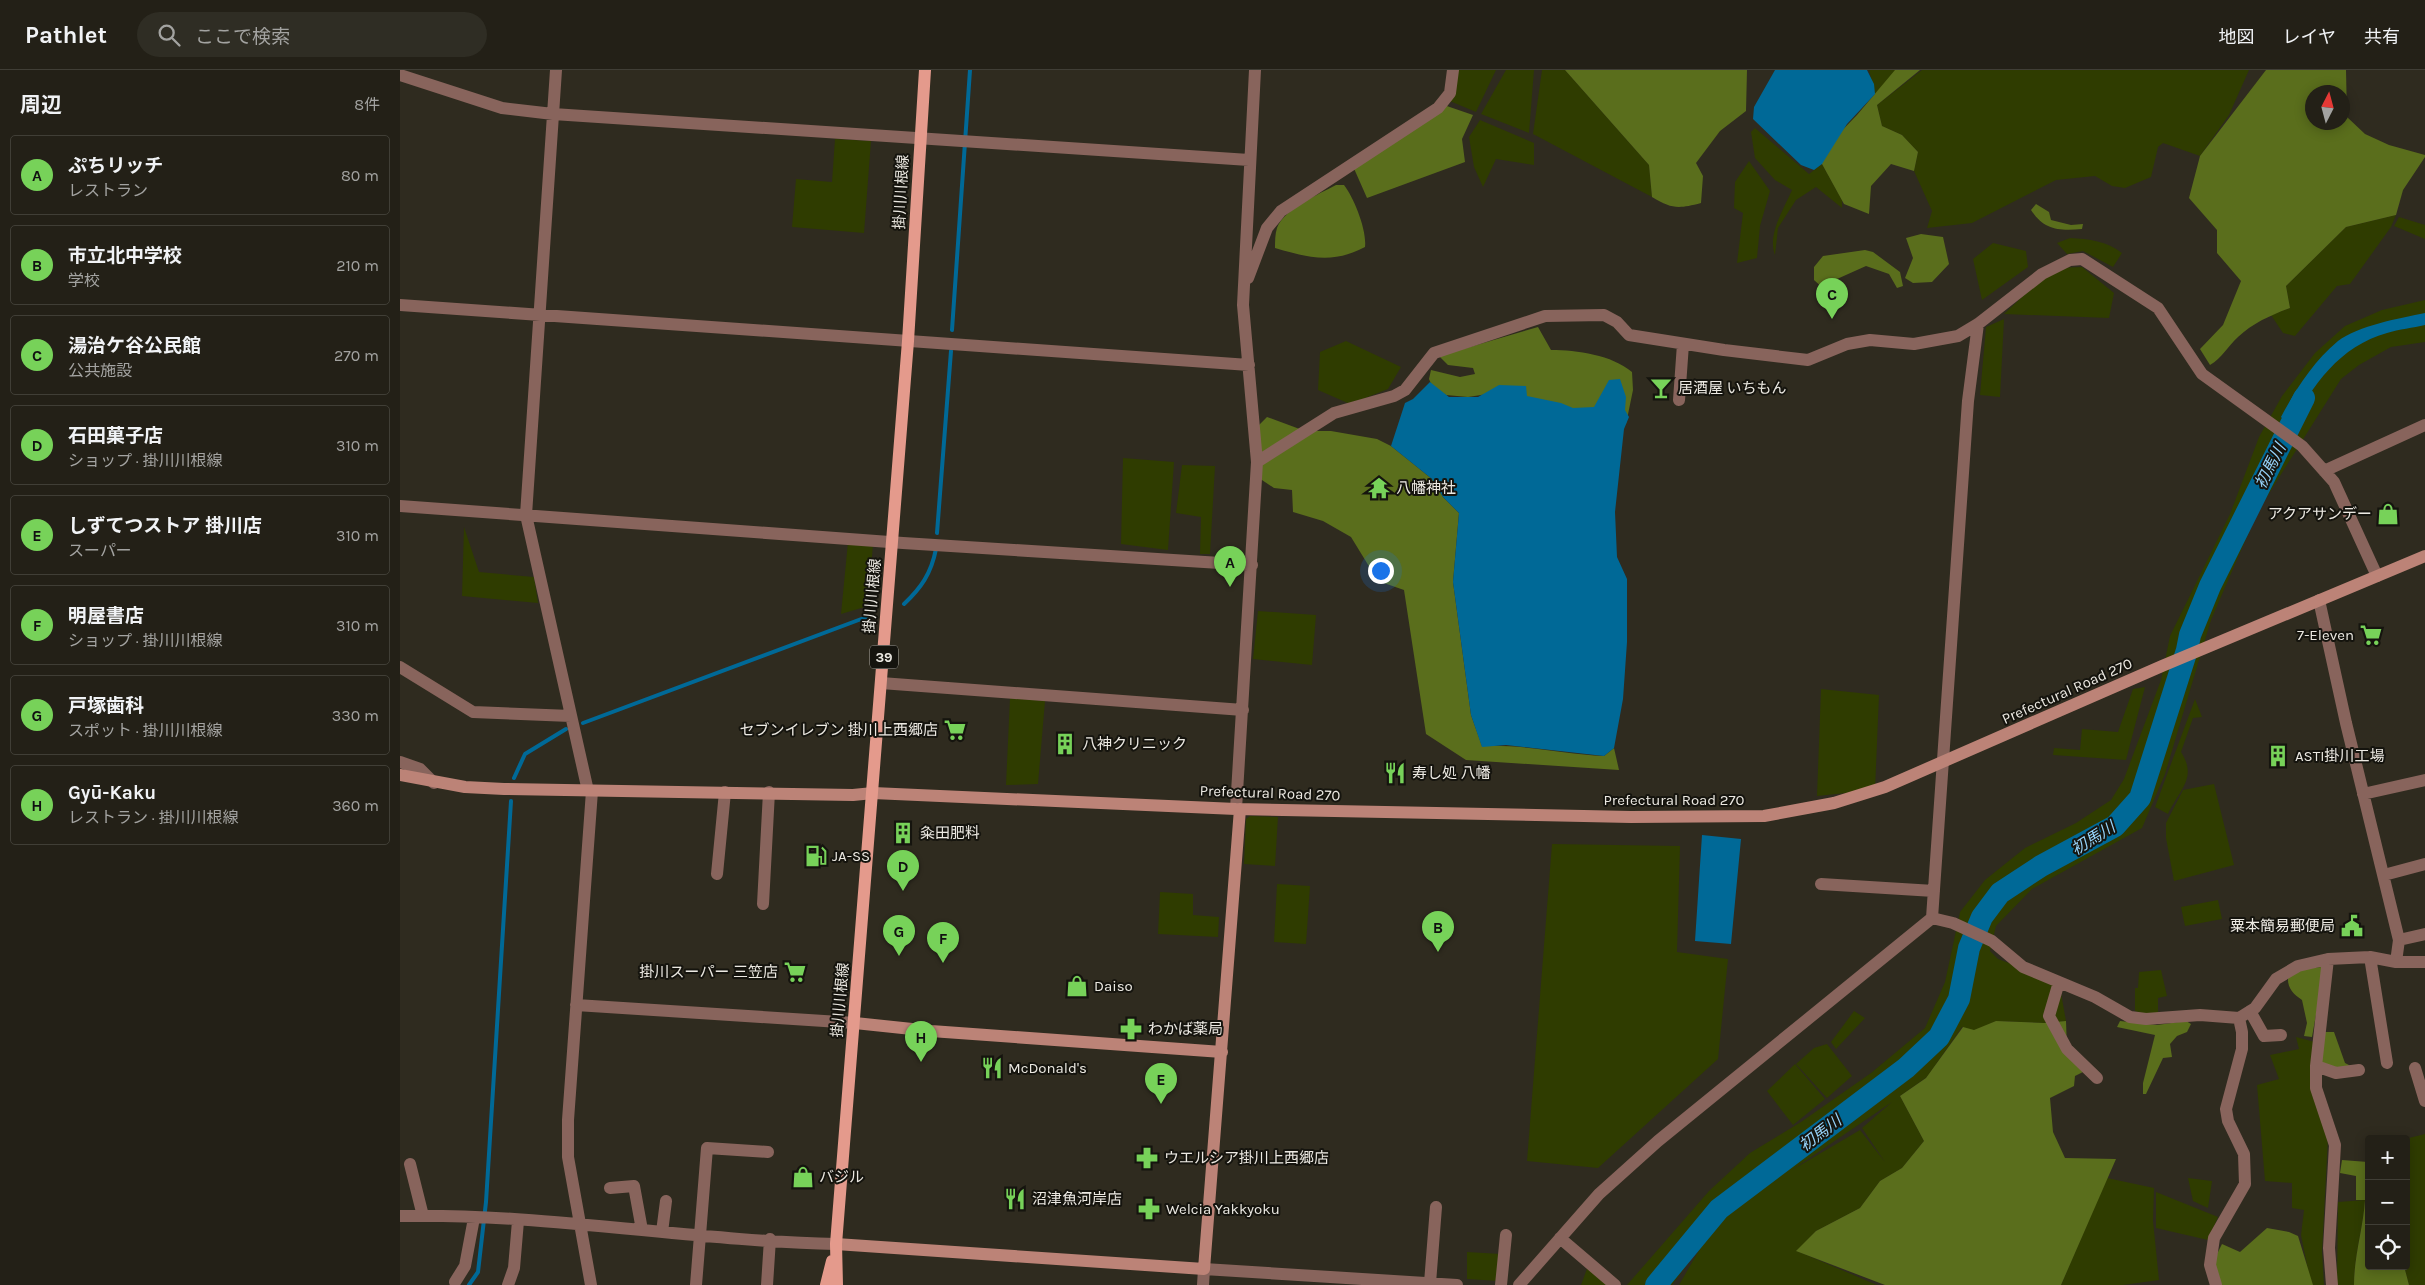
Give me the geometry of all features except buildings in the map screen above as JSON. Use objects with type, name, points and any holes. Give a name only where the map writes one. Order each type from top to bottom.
[{"type":"main road","name":"掛川川根線","points":[[836,1285],[836,1244],[893,542],[925,70]]},
{"type":"main road","name":"掛川川根線","points":[[826,1285],[836,1244]]},
{"type":"street","points":[[556,70],[526,515],[571,716],[590,791],[568,1120],[568,1157],[591,1285]]},
{"type":"street","points":[[1203,1285],[1222,1052],[1238,809],[1257,462],[1244,290],[1255,70]]},
{"type":"street","points":[[1244,290],[1267,228],[1281,211],[1438,108],[1450,93],[1453,70]]},
{"type":"street","points":[[400,75],[502,108],[553,114],[1249,160]]},
{"type":"street","points":[[1257,462],[1334,412],[1394,396],[1405,390],[1434,353],[1545,316],[1604,315],[1617,322],[1629,335],[1808,360],[1847,344],[1870,340],[1914,344],[1937,342],[1958,336],[1978,324],[2042,274],[2070,260],[2082,259],[2158,308],[2202,374],[2302,446],[2334,482],[2377,576]]},
{"type":"street","points":[[400,305],[1249,365]]},
{"type":"street","points":[[1519,1285],[1599,1194],[1658,1141],[1932,918],[1940,819],[1941,764],[1968,401],[1978,324]]},
{"type":"street","points":[[1680,400],[1683,344]]},
{"type":"street","points":[[2324,471],[2425,425]]},
{"type":"street","points":[[400,506],[893,542],[1252,565]]},
{"type":"street","name":"Prefectural Road 270","points":[[400,775],[434,783],[465,787],[590,791],[770,792],[853,795],[873,793],[1238,809],[1621,817],[1764,816],[1834,803],[1885,787],[2162,666],[2425,556]]},
{"type":"street","points":[[2319,600],[2399,940],[2396,962]]},
{"type":"street","points":[[400,667],[473,712],[571,716]]},
{"type":"street","points":[[882,683],[1243,710]]},
{"type":"street","points":[[400,762],[420,769],[434,783]]},
{"type":"street","points":[[2364,794],[2425,780]]},
{"type":"street","points":[[717,874],[724,792]]},
{"type":"street","points":[[763,904],[770,792]]},
{"type":"street","points":[[2384,875],[2425,864]]},
{"type":"street","points":[[1821,884],[1934,891]]},
{"type":"street","points":[[1932,918],[1953,923],[1992,941],[2022,967],[2095,997],[2130,1017],[2146,1019],[2200,1015],[2244,1015],[2255,1008],[2276,978],[2298,966],[2328,960],[2370,957],[2396,962],[2425,962]]},
{"type":"street","points":[[2399,940],[2425,934]]},
{"type":"street","points":[[2370,957],[2387,1064]]},
{"type":"street","points":[[2328,960],[2316,1066],[2316,1088],[2335,1146],[2329,1248],[2332,1285]]},
{"type":"street","points":[[2059,982],[2049,1016],[2067,1049],[2097,1078]]},
{"type":"street","points":[[576,1005],[855,1023],[931,1031],[1222,1052]]},
{"type":"street","points":[[2244,1015],[2264,1036],[2281,1036]]},
{"type":"street","points":[[2216,1285],[2210,1265],[2214,1238],[2245,1184],[2244,1154],[2228,1121],[2226,1109],[2242,1049],[2244,1015]]},
{"type":"street","points":[[2316,1066],[2336,1073],[2359,1070]]},
{"type":"street","points":[[2415,1068],[2425,1101]]},
{"type":"street","points":[[696,1285],[707,1148],[768,1152]]},
{"type":"street","points":[[410,1164],[424,1216]]},
{"type":"street","points":[[610,1188],[634,1186],[642,1230]]},
{"type":"street","points":[[662,1232],[666,1201]]},
{"type":"street","points":[[1425,1284],[1436,1207]]},
{"type":"street","points":[[400,1216],[579,1224],[700,1235],[1388,1283],[1456,1285]]},
{"type":"street","points":[[455,1282],[466,1266],[474,1218]]},
{"type":"street","points":[[508,1285],[514,1268],[518,1221]]},
{"type":"street","points":[[1501,1285],[1506,1235]]},
{"type":"street","points":[[1560,1238],[1615,1285]]},
{"type":"street","points":[[767,1285],[770,1239]]},
{"type":"green space","points":[[1455,70],[1496,70],[1476,112],[1445,99]]},
{"type":"green space","points":[[1506,70],[1534,70],[1529,133],[1481,114]]},
{"type":"green space","points":[[1542,70],[1565,70],[1649,165],[1652,197],[1533,134]]},
{"type":"green space","points":[[1565,70],[1747,70],[1746,111],[1720,131],[1696,163],[1703,176],[1701,203],[1675,207],[1652,197],[1649,165]]},
{"type":"green space","points":[[1869,70],[1899,70],[1875,94]]},
{"type":"green space","points":[[1895,70],[1920,70],[1877,105],[1882,126],[1902,135],[1918,152],[1914,171],[1891,164],[1871,186],[1869,214],[1844,204],[1822,164],[1822,151],[1857,115]]},
{"type":"green space","points":[[1922,70],[2249,70],[2229,115],[2200,156],[2163,143],[2158,147],[2151,177],[2125,188],[2112,186],[2095,176],[2056,180],[1972,223],[1927,228],[1932,211],[1914,171],[1918,152],[1902,135],[1882,126],[1877,105]]},
{"type":"green space","points":[[2266,70],[2346,70],[2346,85],[2305,85],[2305,130],[2350,130],[2350,120],[2365,134],[2389,145],[2425,155],[2403,190],[2396,215],[2346,227],[2286,286],[2290,308],[2250,328],[2238,337],[2210,365],[2200,349],[2223,325],[2241,281],[2217,253],[2217,230],[2189,198],[2200,156]]},
{"type":"green space","points":[[1441,104],[1473,115],[1462,139],[1465,162],[1367,198],[1352,164]]},
{"type":"green space","points":[[1480,120],[1534,143],[1534,165],[1496,159],[1483,187],[1474,167],[1469,137]]},
{"type":"green space","points":[[1755,128],[1809,174],[1822,164],[1842,200],[1842,208],[1816,187],[1796,200],[1778,228],[1775,255],[1773,239],[1775,230],[1792,190],[1775,180],[1755,158],[1751,132]]},
{"type":"green space","points":[[835,139],[871,141],[864,233],[792,227],[796,179],[832,182]]},
{"type":"green space","points":[[1749,161],[1770,191],[1760,226],[1757,258],[1737,263],[1743,213],[1734,208],[1735,182]]},
{"type":"green space","points":[[1336,185],[1344,185],[1356,206],[1364,232],[1365,247],[1342,256],[1321,258],[1275,248],[1275,235],[1281,221],[1294,208]]},
{"type":"green space","points":[[2036,204],[2049,212],[2051,220],[2071,225],[2083,224],[2082,229],[2066,230],[2053,228],[2041,222],[2031,210]]},
{"type":"green space","points":[[2396,215],[2391,227],[2350,284],[2337,286],[2295,336],[2283,333],[2271,315],[2290,308],[2286,286],[2346,227]]},
{"type":"green space","points":[[2399,217],[2425,225],[2425,239],[2394,226]]},
{"type":"green space","points":[[1921,234],[1943,237],[1949,264],[1932,282],[1913,283],[1905,278],[1913,258],[1906,238]]},
{"type":"green space","points":[[2070,238],[2098,241],[2122,253],[2113,267],[2083,251],[2067,254],[2057,243]]},
{"type":"green space","points":[[1993,243],[2026,251],[2028,267],[1982,300],[1973,259]]},
{"type":"green space","points":[[1865,250],[1873,252],[1900,272],[1903,286],[1897,288],[1889,274],[1866,266],[1837,279],[1835,289],[1825,290],[1814,280],[1814,267],[1823,256]]},
{"type":"green space","points":[[2082,267],[2114,293],[2109,318],[2004,314],[2053,268]]},
{"type":"green space","points":[[2425,300],[2425,342],[2391,347],[2359,365],[2341,379],[2258,511],[2211,620],[2165,774],[2142,828],[2032,889],[1996,926],[1990,951],[1998,959],[2059,982],[2066,1021],[2044,1023],[1996,1021],[1974,1031],[1962,1027],[1927,1077],[1900,1096],[1924,1141],[1902,1168],[1880,1181],[1860,1208],[1816,1231],[1797,1251],[1877,1285],[1679,1285],[1705,1240],[1672,1285],[1627,1285],[1709,1191],[1750,1153],[1801,1122],[1871,1073],[1925,1028],[1945,982],[1960,912],[1985,880],[2025,848],[2076,823],[2111,800],[2124,779],[2161,680],[2170,636],[2230,514],[2259,437],[2282,396],[2315,353],[2345,326],[2382,310]],"holes":[[[1892,1102],[1862,1128],[1885,1162],[1860,1130],[1792,1170]]]},
{"type":"green space","points":[[2004,319],[2000,397],[1980,395],[1986,327]]},
{"type":"green space","points":[[1538,327],[1551,350],[1594,355],[1615,361],[1632,372],[1633,390],[1626,424],[1494,393],[1468,397],[1446,395],[1432,386],[1429,379],[1431,370],[1460,377],[1475,374],[1473,368],[1448,365],[1439,356]]},
{"type":"green space","points":[[1346,341],[1401,367],[1388,389],[1350,404],[1318,390],[1320,352]]},
{"type":"green space","points":[[1267,417],[1305,431],[1331,431],[1377,439],[1391,446],[1432,479],[1443,497],[1459,513],[1453,582],[1471,715],[1482,746],[1512,746],[1604,756],[1614,748],[1619,770],[1466,760],[1426,734],[1404,590],[1378,581],[1351,537],[1323,521],[1293,512],[1292,490],[1274,488],[1256,476],[1258,426]]},
{"type":"green space","points":[[1123,458],[1174,462],[1168,550],[1121,544]]},
{"type":"green space","points":[[1182,465],[1215,466],[1210,554],[1200,554],[1201,517],[1176,513]]},
{"type":"green space","points":[[464,527],[479,572],[534,577],[538,603],[462,596]]},
{"type":"green space","points":[[848,542],[873,544],[868,606],[841,614]]},
{"type":"green space","points":[[1258,611],[1316,615],[1312,665],[1253,659]]},
{"type":"green space","points":[[2145,687],[2126,760],[2053,755],[2054,748],[2080,750],[2082,729],[2118,732],[2133,689]]},
{"type":"green space","points":[[1821,689],[1879,695],[1875,790],[1817,796]]},
{"type":"green space","points":[[1010,698],[1045,701],[1038,784],[1006,785]]},
{"type":"green space","points":[[2195,699],[2202,717],[2193,718],[2181,752],[2188,769],[2187,777],[2168,814],[2155,807]]},
{"type":"green space","points":[[2214,784],[2234,865],[2174,881],[2166,838],[2166,823],[2183,790]]},
{"type":"green space","points":[[1250,816],[1278,817],[1275,866],[1244,864],[1246,819]]},
{"type":"green space","points":[[1552,844],[1680,846],[1677,952],[1728,959],[1718,1059],[1598,1168],[1527,1161]]},
{"type":"green space","points":[[1277,884],[1310,886],[1306,944],[1274,942]]},
{"type":"green space","points":[[1160,892],[1193,894],[1193,915],[1219,917],[1218,937],[1158,934]]},
{"type":"green space","points":[[2218,900],[2222,919],[2185,926],[2181,907]]},
{"type":"green space","points":[[2321,967],[2324,970],[2312,1037],[2304,1036],[2307,1023],[2302,1000],[2291,990],[2288,984],[2288,976],[2302,969]]},
{"type":"green space","points":[[2161,970],[2167,996],[2158,998],[2158,1013],[2145,1014],[2135,1011],[2135,988],[2138,988],[2139,972]]},
{"type":"green space","points":[[1854,1011],[1865,1018],[1836,1049],[1831,1042]]},
{"type":"green space","points":[[1996,1021],[2044,1023],[2066,1021],[2067,1049],[2093,1067],[2075,1076],[2074,1086],[2050,1098],[2053,1132],[2065,1158],[2116,1159],[2061,1285],[1885,1285],[1796,1251],[1816,1231],[1860,1208],[1880,1181],[1902,1168],[1924,1141],[1900,1096],[1926,1078],[1963,1027],[1974,1030]]},
{"type":"green space","points":[[2120,1021],[2157,1025],[2186,1021],[2191,1024],[2187,1032],[2177,1036],[2170,1044],[2172,1057],[2163,1058],[2146,1094],[2143,1094],[2143,1083],[2155,1035],[2117,1027]]},
{"type":"green space","points":[[2324,1032],[2334,1032],[2345,1063],[2359,1070],[2318,1065]]},
{"type":"green space","points":[[2296,1037],[2315,1042],[2328,1137],[2322,1252],[2324,1285],[2311,1285],[2301,1235],[2304,1210],[2292,1208],[2292,1183],[2265,1181],[2257,1085],[2279,1079],[2270,1055],[2299,1049]]},
{"type":"green space","points":[[1827,1044],[1852,1076],[1827,1098],[1796,1064],[1814,1048]]},
{"type":"green space","points":[[1795,1064],[1825,1099],[1793,1125],[1767,1091]]},
{"type":"green space","points":[[2425,1134],[2425,1285],[2409,1285],[2405,1270],[2410,1270],[2410,1138]]},
{"type":"green space","points":[[2342,1160],[2365,1162],[2365,1200],[2356,1200],[2356,1176],[2340,1173]]},
{"type":"green space","points":[[2107,1178],[2154,1188],[2153,1221],[2159,1280],[2123,1285],[2061,1285]]},
{"type":"green space","points":[[2188,1178],[2212,1181],[2208,1208],[2193,1201]]},
{"type":"green space","points":[[2156,1192],[2218,1217],[2208,1240],[2156,1228]]},
{"type":"green space","points":[[2365,1200],[2355,1263],[2354,1285],[2337,1285],[2338,1202]]},
{"type":"green space","points":[[2365,1200],[2365,1270],[2405,1270],[2409,1285],[2354,1285],[2355,1264]]},
{"type":"green space","points":[[2267,1228],[2289,1232],[2298,1236],[2313,1285],[2219,1285],[2210,1268],[2222,1244],[2240,1252]]},
{"type":"green space","points":[[1467,1252],[1501,1254],[1499,1281],[1467,1279]]},
{"type":"green space","points":[[1588,1266],[1611,1285],[1581,1285]]},
{"type":"water","points":[[1775,70],[1867,70],[1874,84],[1875,94],[1847,124],[1822,164],[1814,170],[1801,165],[1753,119],[1754,107]]},
{"type":"water","points":[[2425,313],[2425,325],[2370,339],[2342,357],[2318,382],[2291,427],[2281,417],[2306,376],[2338,341],[2368,327]]},
{"type":"water","points":[[1620,379],[1626,397],[1625,410],[1629,417],[1624,429],[1615,512],[1617,557],[1627,579],[1627,642],[1623,699],[1614,748],[1604,756],[1506,745],[1482,747],[1471,715],[1453,582],[1459,513],[1443,497],[1432,479],[1391,446],[1405,403],[1413,399],[1430,382],[1449,397],[1478,397],[1499,385],[1526,386],[1527,396],[1561,403],[1573,408],[1594,407],[1609,380]]},
{"type":"water","points":[[1702,835],[1741,839],[1731,944],[1695,941]]},
{"type":"waterway","points":[[952,330],[970,70]]},
{"type":"waterway","points":[[937,533],[951,351]]},
{"type":"waterway","name":"初馬川","points":[[1656,1285],[1719,1209],[1906,1068],[1939,1037],[1959,999],[1969,948],[1982,917],[2000,893],[2041,866],[2115,826],[2140,798],[2187,650],[2190,635],[2210,586],[2304,398]]},
{"type":"waterway","points":[[904,604],[924,580],[936,549]]},
{"type":"waterway","points":[[583,723],[872,615]]},
{"type":"waterway","points":[[514,778],[525,754],[566,729]]},
{"type":"waterway","points":[[469,1285],[478,1272],[486,1202],[511,801]]},
{"type":"place","name":"湯治ケ谷公民館","points":[[1832,319]]},
{"type":"place","name":"居酒屋 いちもん","points":[[1661,388]]},
{"type":"place","name":"八幡神社","points":[[1379,488]]},
{"type":"place","name":"アクアサンデー","points":[[2388,514]]},
{"type":"place","name":"ぷちリッチ","points":[[1230,587]]},
{"type":"place","name":"7-Eleven","points":[[2371,635]]},
{"type":"place","name":"セブンイレブン 掛川上西郷店","points":[[955,730]]},
{"type":"place","name":"八神クリニック","points":[[1065,744]]},
{"type":"place","name":"ASTI掛川工場","points":[[2278,756]]},
{"type":"place","name":"寿し処 八幡","points":[[1395,773]]},
{"type":"place","name":"粂田肥料","points":[[903,833]]},
{"type":"place","name":"JA-SS","points":[[816,856]]},
{"type":"place","name":"石田菓子店","points":[[903,891]]},
{"type":"place","name":"粟本簡易郵便局","points":[[2352,926]]},
{"type":"place","name":"市立北中学校","points":[[1438,952]]},
{"type":"place","name":"戸塚歯科","points":[[899,956]]},
{"type":"place","name":"明屋書店","points":[[943,963]]},
{"type":"place","name":"掛川スーパー 三笠店","points":[[795,972]]},
{"type":"place","name":"Daiso","points":[[1077,986]]},
{"type":"place","name":"わかば薬局","points":[[1131,1029]]},
{"type":"place","name":"Gyū-Kaku","points":[[921,1062]]},
{"type":"place","name":"McDonald's","points":[[992,1068]]},
{"type":"place","name":"しずてつストア 掛川店","points":[[1161,1104]]},
{"type":"place","name":"ウエルシア掛川上西郷店","points":[[1147,1158]]},
{"type":"place","name":"バジル","points":[[803,1177]]},
{"type":"place","name":"沼津魚河岸店","points":[[1015,1199]]},
{"type":"place","name":"Welcia Yakkyoku","points":[[1149,1209]]}]
